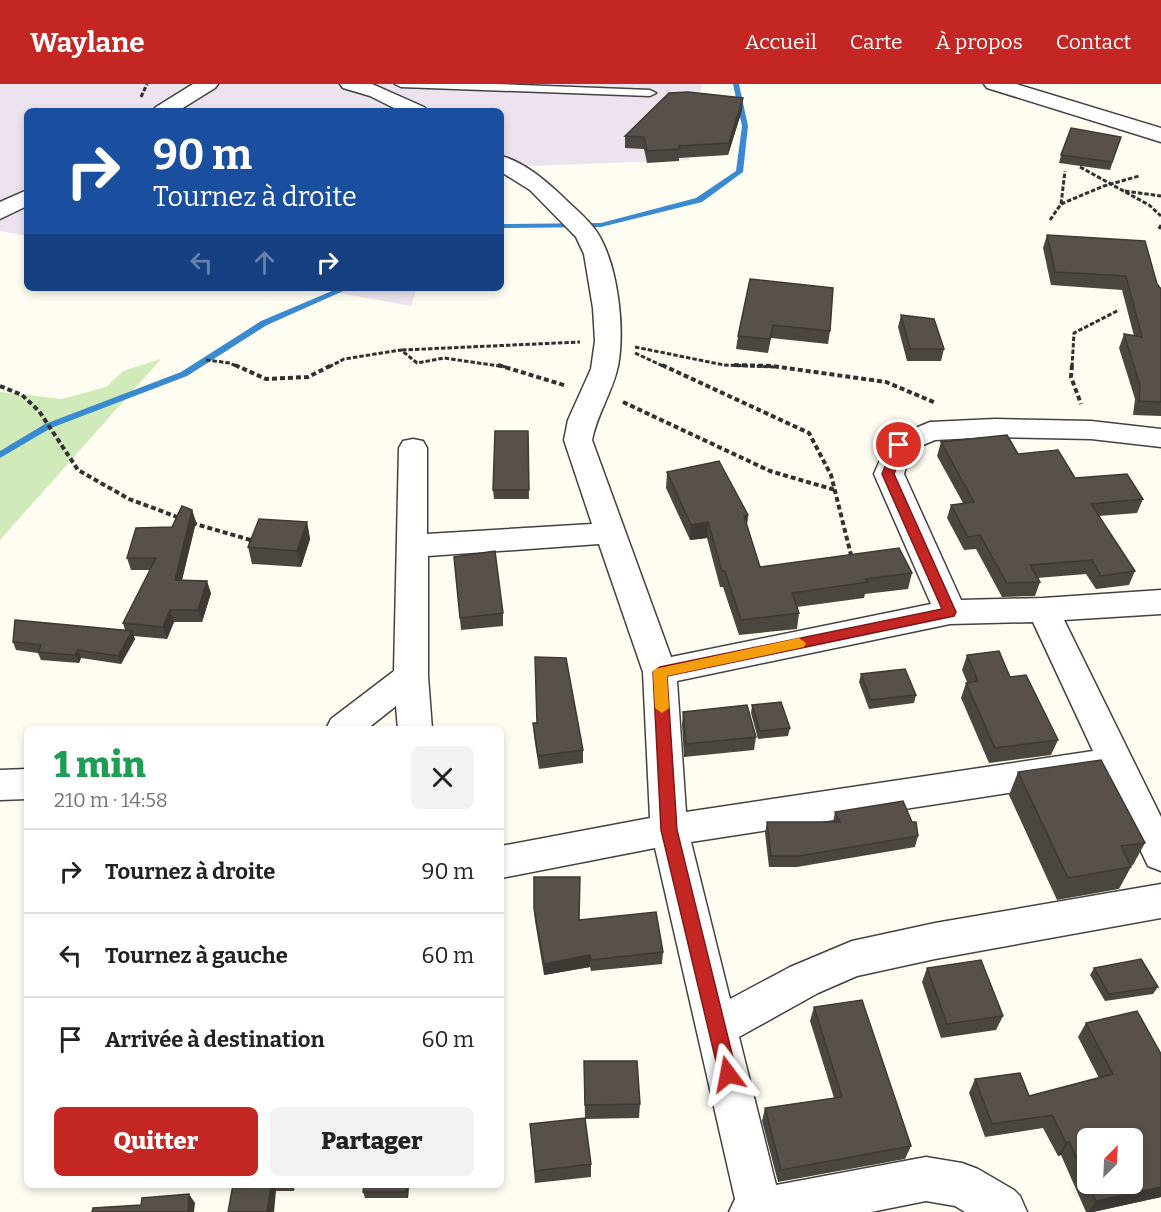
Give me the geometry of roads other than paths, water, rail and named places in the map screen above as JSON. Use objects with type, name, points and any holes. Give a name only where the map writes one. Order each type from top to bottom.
[{"type":"street","points":[[168,108],[208,84]]},
{"type":"street","points":[[350,84],[377,92],[411,108]]},
{"type":"street","points":[[994,84],[1161,135]]},
{"type":"street","points":[[504,165],[538,184],[586,234],[596,254],[602,279],[608,341],[604,369],[582,420],[578,440],[660,672],[669,830],[717,1028],[756,1211],[926,1179],[962,1185],[999,1206],[1004,1212]]},
{"type":"street","points":[[0,212],[24,199]]},
{"type":"street","points":[[950,612],[888,474],[899,445],[930,431],[995,428],[1091,430],[1161,438]]},
{"type":"street","points":[[412,448],[411,676],[415,726]]},
{"type":"street","points":[[411,546],[610,533]]},
{"type":"street","points":[[660,672],[950,612],[1043,610],[1161,602]]},
{"type":"street","points":[[1043,610],[1161,855]]},
{"type":"street","points":[[347,726],[411,676]]},
{"type":"street","points":[[504,861],[669,830],[1116,762]]},
{"type":"street","points":[[0,785],[24,784]]},
{"type":"street","points":[[717,1028],[804,980],[852,959],[935,941],[1161,901]]},
{"type":"lane","points":[[401,84],[650,93]]},
{"type":"waterway","points":[[504,226],[601,225],[699,200],[739,172],[745,126],[736,84]]},
{"type":"waterway","points":[[0,455],[48,426],[184,374],[264,323],[339,291]]}]
